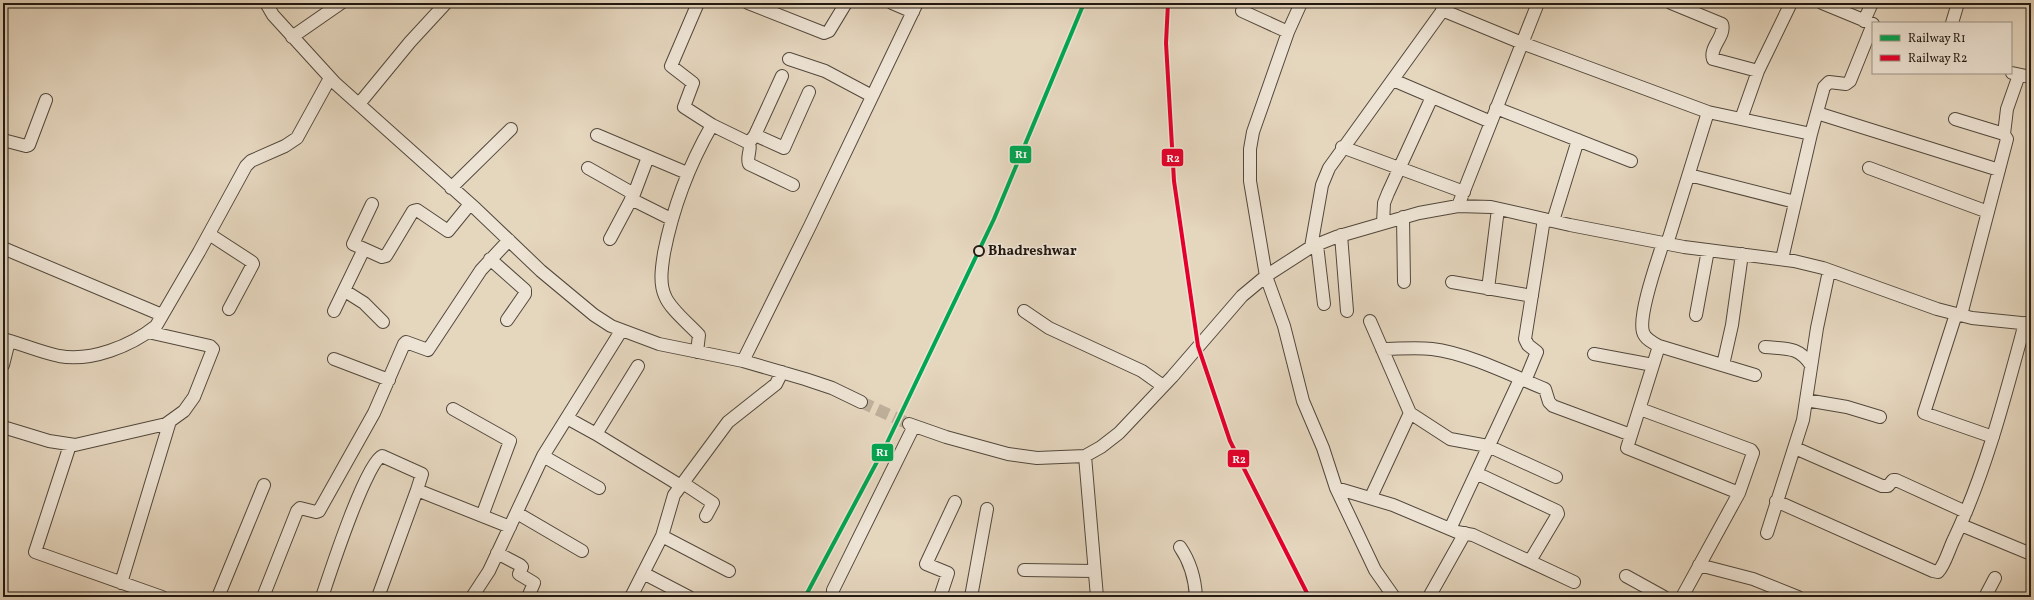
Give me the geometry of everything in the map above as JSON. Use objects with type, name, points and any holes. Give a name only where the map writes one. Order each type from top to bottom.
[{"type":"street","points":[[266,3],[272,15],[333,81],[470,204],[541,271],[594,315],[621,331],[659,344],[743,361],[782,372],[832,388],[861,402]]},
{"type":"street","points":[[292,37],[341,3]]},
{"type":"street","points":[[359,104],[410,42],[446,3]]},
{"type":"street","points":[[698,3],[671,66],[693,83],[684,107],[712,125],[784,148],[809,92]]},
{"type":"street","points":[[748,3],[824,33],[829,31],[846,3]]},
{"type":"street","points":[[743,361],[915,8],[892,3]]},
{"type":"street","points":[[1301,3],[1288,32],[1258,118],[1250,149],[1250,181],[1266,276],[1284,326],[1303,401],[1323,448],[1336,488],[1376,570],[1394,597]]},
{"type":"street","points":[[1458,206],[1538,3]]},
{"type":"street","points":[[1671,3],[1702,8],[1720,23],[1723,27],[1712,54],[1713,59],[1758,71]]},
{"type":"street","points":[[1741,120],[1758,71],[1791,3]]},
{"type":"street","points":[[1822,3],[1870,23]]},
{"type":"street","points":[[1782,259],[1811,134],[1826,84],[1829,82],[1846,84],[1850,81],[1870,23],[1872,3]]},
{"type":"street","points":[[1952,22],[1958,3]]},
{"type":"street","points":[[1324,304],[1314,246],[1322,185],[1329,168],[1342,147],[1394,80],[1445,6],[1522,43],[1708,112],[1811,134]]},
{"type":"street","points":[[1242,11],[1288,32]]},
{"type":"street","points":[[789,60],[824,71],[872,96]]},
{"type":"street","points":[[1993,437],[1924,413],[1958,314],[1988,212],[2007,139],[2004,134],[2007,109],[2015,74],[2031,77]]},
{"type":"street","points":[[782,76],[752,139],[747,159],[749,164],[793,185]]},
{"type":"street","points":[[1394,80],[1491,122]]},
{"type":"street","points":[[3,365],[6,340],[41,352],[75,358],[93,356],[118,348],[156,326],[246,166],[251,161],[297,138],[333,81]]},
{"type":"street","points":[[1383,223],[1384,203],[1432,97]]},
{"type":"street","points":[[3,140],[26,146],[29,145],[46,100]]},
{"type":"street","points":[[1496,108],[1631,161]]},
{"type":"street","points":[[1708,112],[1689,175],[1647,298],[1643,332],[1646,338],[1659,346],[1755,375]]},
{"type":"street","points":[[1817,113],[1999,170]]},
{"type":"street","points":[[1955,119],[2004,134]]},
{"type":"street","points":[[697,352],[699,335],[667,301],[662,285],[663,263],[671,219],[687,174],[712,125]]},
{"type":"street","points":[[451,188],[511,129]]},
{"type":"street","points":[[597,135],[687,174]]},
{"type":"street","points":[[1450,529],[1488,446],[1537,352],[1528,345],[1525,339],[1532,296],[1549,220],[1578,140]]},
{"type":"street","points":[[1342,147],[1464,192]]},
{"type":"street","points":[[610,239],[632,196],[648,157]]},
{"type":"street","points":[[588,168],[671,219]]},
{"type":"street","points":[[1868,168],[1988,212]]},
{"type":"street","points":[[1689,175],[1795,202]]},
{"type":"street","points":[[372,204],[353,243],[384,257],[413,211],[417,210],[448,231],[470,204]]},
{"type":"street","points":[[833,597],[833,590],[911,425],[1008,454],[1037,458],[1085,456],[1119,433],[1163,386],[1242,296],[1266,276],[1314,246],[1341,235],[1403,217],[1458,206],[1498,209],[1665,243],[1782,259],[1829,271],[1958,314],[1996,321],[2028,324],[1993,437],[1961,525],[1940,570],[1936,572],[1776,501]]},
{"type":"street","points":[[1488,289],[1498,209]]},
{"type":"street","points":[[1403,217],[1404,282]]},
{"type":"street","points":[[209,234],[253,264],[229,309]]},
{"type":"street","points":[[1341,235],[1347,311]]},
{"type":"street","points":[[263,597],[297,510],[300,508],[316,512],[320,511],[374,413],[404,344],[406,342],[428,350],[460,300],[490,260],[509,240]]},
{"type":"street","points":[[3,248],[162,315]]},
{"type":"street","points":[[334,311],[364,249]]},
{"type":"street","points":[[1696,316],[1708,250]]},
{"type":"street","points":[[1723,365],[1732,325],[1742,254]]},
{"type":"street","points":[[490,260],[525,290],[525,294],[507,320]]},
{"type":"street","points":[[1767,533],[1776,501],[1795,448],[1806,400],[1811,365],[1829,271]]},
{"type":"street","points":[[1452,282],[1532,296]]},
{"type":"street","points":[[344,291],[364,303],[383,322]]},
{"type":"street","points":[[1024,311],[1054,330],[1142,371],[1163,386]]},
{"type":"street","points":[[1370,321],[1410,413],[1450,439],[1488,446],[1556,477]]},
{"type":"street","points":[[472,597],[497,553],[543,456],[621,331]]},
{"type":"street","points":[[3,427],[49,441],[75,445],[156,427],[170,421],[184,411],[194,397],[213,349],[210,346],[148,332]]},
{"type":"street","points":[[1659,346],[1627,446],[1628,450],[1738,493]]},
{"type":"street","points":[[1765,347],[1798,351],[1805,356],[1811,365]]},
{"type":"street","points":[[1382,349],[1431,348],[1448,351],[1545,389],[1549,402],[1553,406],[1631,435]]},
{"type":"street","points":[[1594,354],[1653,365]]},
{"type":"street","points":[[334,359],[389,380]]},
{"type":"street","points":[[596,434],[638,366]]},
{"type":"street","points":[[631,597],[662,536],[674,495],[728,422],[776,384],[782,372]]},
{"type":"street","points":[[1806,400],[1847,407],[1880,417]]},
{"type":"street","points":[[453,409],[510,441],[482,516]]},
{"type":"street","points":[[1640,409],[1751,450],[1753,455],[1738,493],[1682,597]]},
{"type":"street","points":[[1371,497],[1410,413]]},
{"type":"street","points":[[567,418],[713,503],[706,516]]},
{"type":"street","points":[[121,583],[170,421]]},
{"type":"street","points":[[70,445],[35,552],[162,597]]},
{"type":"street","points":[[1795,448],[1882,486],[1888,486],[1893,480],[1896,480],[1966,512]]},
{"type":"street","points":[[322,597],[364,484],[378,458],[382,456],[420,472],[422,475],[378,597]]},
{"type":"street","points":[[543,456],[599,488]]},
{"type":"street","points":[[1085,456],[1097,597]]},
{"type":"street","points":[[1476,473],[1557,511],[1558,514],[1530,561]]},
{"type":"street","points":[[218,597],[264,485]]},
{"type":"street","points":[[1336,488],[1371,497],[1450,529],[1473,535],[1574,582]]},
{"type":"street","points":[[417,490],[510,527]]},
{"type":"street","points":[[940,597],[948,573],[926,563],[954,502]]},
{"type":"street","points":[[971,597],[987,509]]},
{"type":"street","points":[[517,513],[582,551]]},
{"type":"street","points":[[1961,525],[2031,554]]},
{"type":"street","points":[[1429,597],[1465,533]]},
{"type":"street","points":[[662,536],[729,571]]},
{"type":"street","points":[[1180,547],[1193,570],[1196,597]]},
{"type":"street","points":[[497,553],[520,565],[522,567],[520,575],[534,583],[528,597]]},
{"type":"street","points":[[1699,565],[1753,579],[1798,597]]},
{"type":"street","points":[[1024,570],[1094,571]]},
{"type":"street","points":[[643,573],[689,597]]},
{"type":"street","points":[[1626,576],[1664,597]]},
{"type":"street","points":[[1985,597],[1995,578]]},
{"type":"tunnel","points":[[861,402],[909,424]]},
{"type":"rail line","name":"R1","points":[[805,597],[886,445],[994,219],[1084,3]]},
{"type":"rail line","name":"R2","points":[[1168,3],[1166,43],[1174,181],[1198,346],[1230,441],[1309,597]]},
{"type":"place","name":"Bhadreshwar","points":[[979,251]]}]
